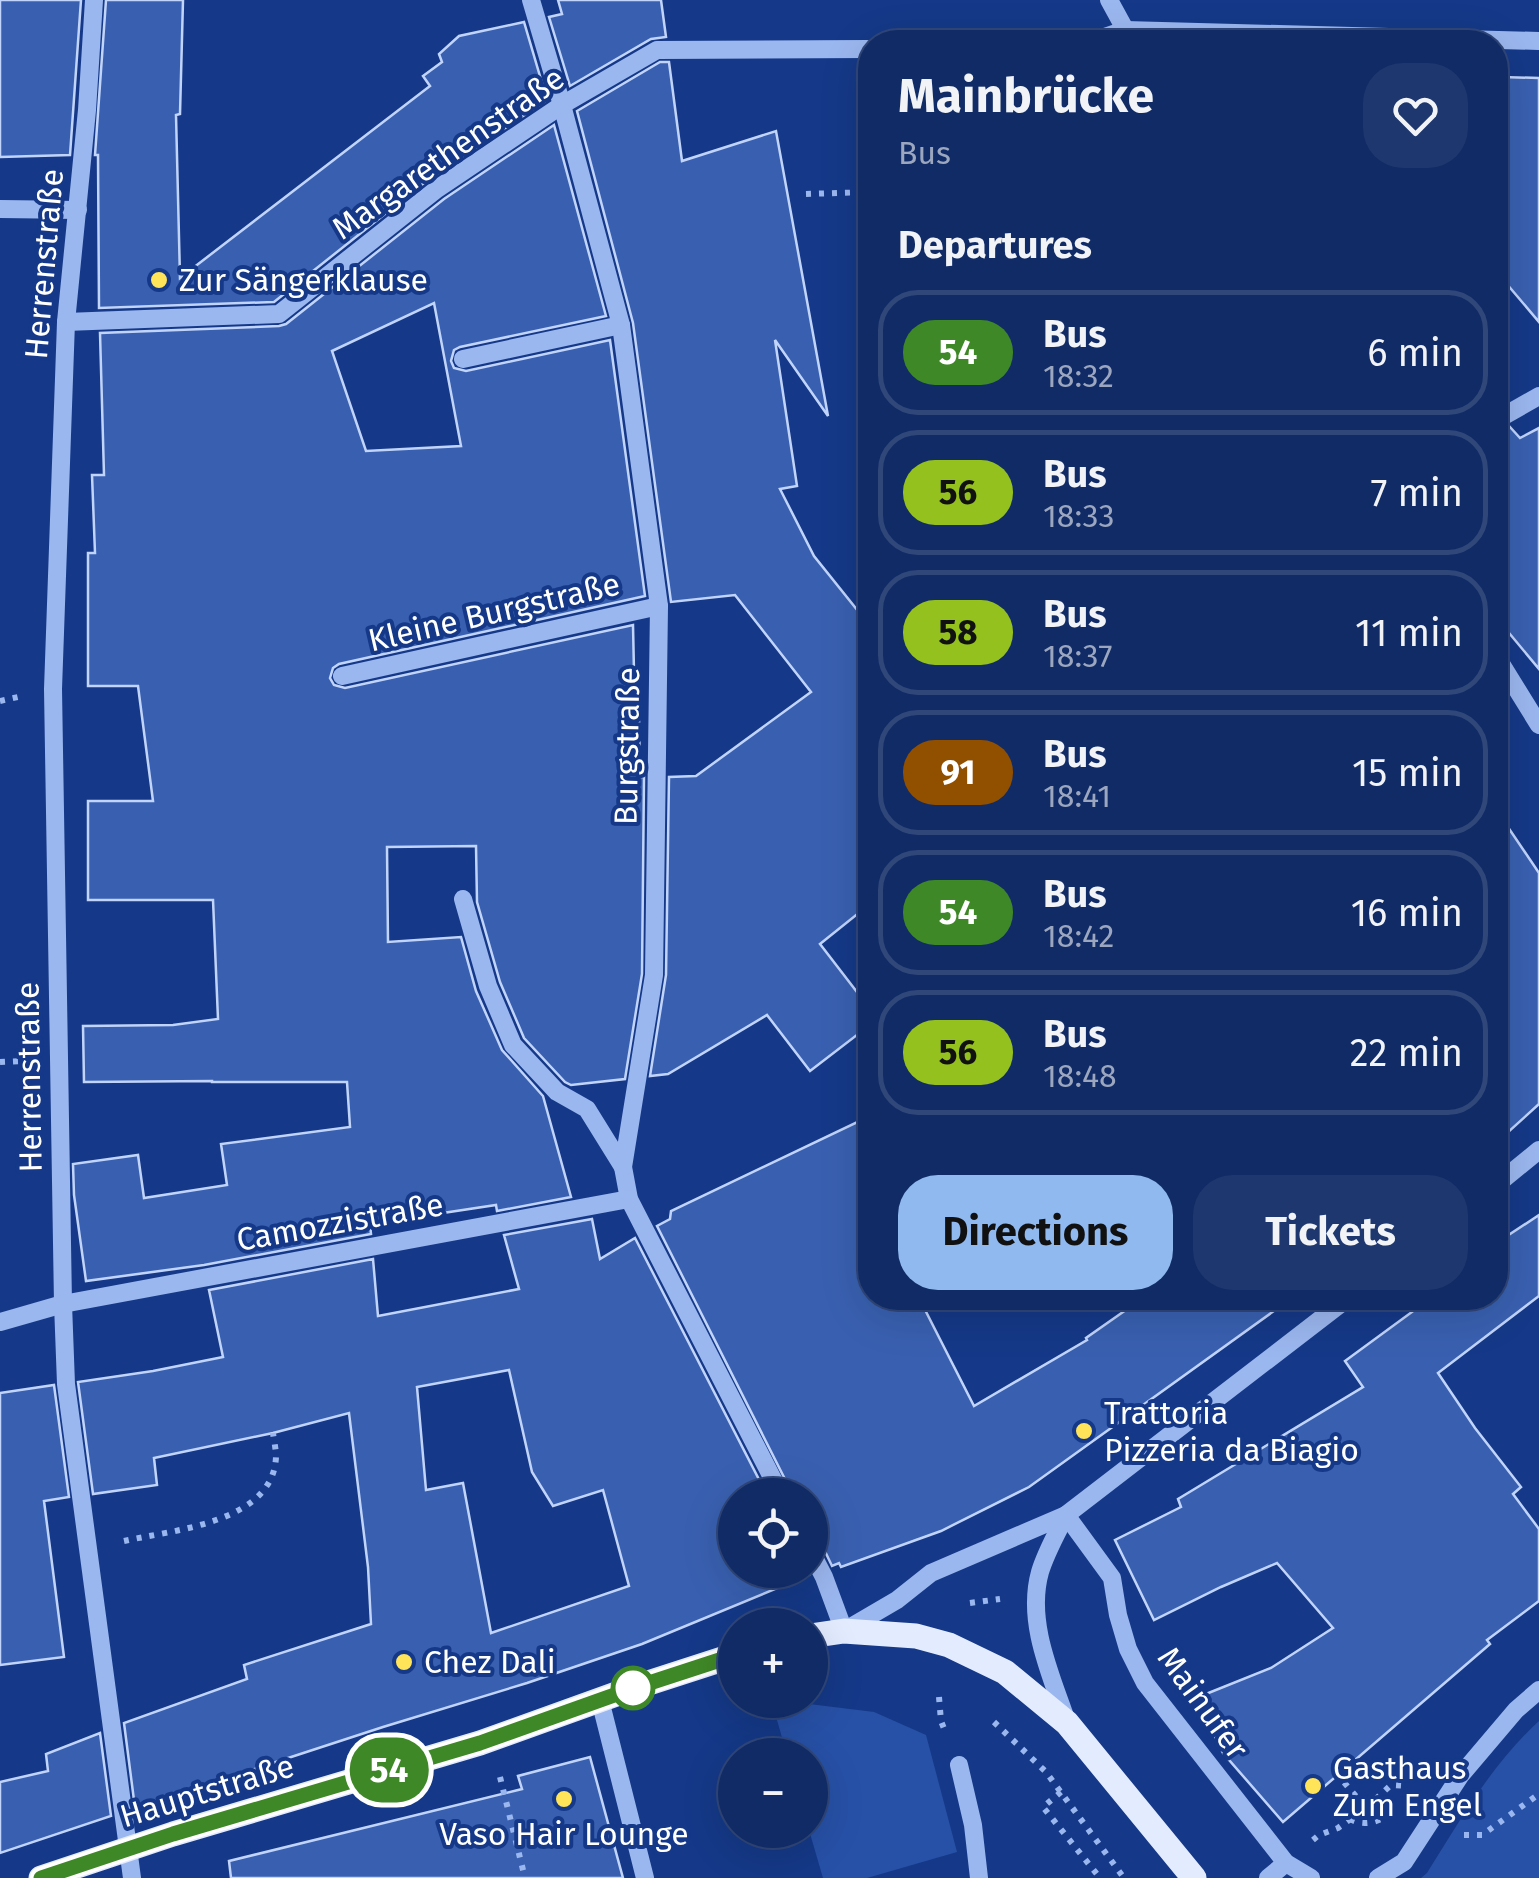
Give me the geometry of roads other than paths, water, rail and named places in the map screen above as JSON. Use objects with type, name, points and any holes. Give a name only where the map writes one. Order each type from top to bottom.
[{"type":"main road","points":[[828,1633],[916,1636],[949,1646],[1005,1672],[1068,1723],[1194,1878]]},
{"type":"main road","name":"Hauptstraße","points":[[41,1878],[173,1834],[480,1743],[718,1661]]},
{"type":"street","name":"Herrenstraße","points":[[94,0],[66,322],[53,689],[63,1304],[66,1384],[132,1878]]},
{"type":"street","name":"Burgstraße","points":[[530,0],[621,326],[660,606],[654,975],[623,1167],[629,1199],[773,1478]]},
{"type":"street","points":[[1109,0],[1125,30]]},
{"type":"street","points":[[1508,41],[1539,41]]},
{"type":"street","name":"Margarethenstraße","points":[[66,322],[279,314],[438,190],[562,105],[656,50],[858,49]]},
{"type":"street","points":[[0,209],[78,210]]},
{"type":"street","points":[[463,360],[621,326]]},
{"type":"street","points":[[1508,414],[1539,396]]},
{"type":"street","name":"Kleine Burgstraße","points":[[342,676],[660,606]]},
{"type":"street","points":[[1508,675],[1539,725]]},
{"type":"street","name":"Burgstraße","points":[[463,899],[488,986],[513,1045],[557,1092],[587,1109],[623,1167]]},
{"type":"street","points":[[1508,1175],[1539,1150]]},
{"type":"street","name":"Camozzistraße","points":[[0,1322],[63,1304],[629,1199]]},
{"type":"street","points":[[828,1588],[844,1631],[897,1600],[931,1573],[1066,1515],[1332,1310]]},
{"type":"street","points":[[1066,1515],[1040,1572],[1036,1599],[1042,1646],[1068,1723]]},
{"type":"street","name":"Mainufer","points":[[1066,1515],[1112,1578],[1128,1649],[1145,1683],[1286,1863],[1312,1878]]},
{"type":"street","points":[[1378,1878],[1404,1862],[1460,1776],[1516,1710],[1539,1690]]},
{"type":"street","points":[[600,1700],[645,1878]]},
{"type":"street","points":[[959,1765],[973,1824],[979,1878]]},
{"type":"street","points":[[1268,1878],[1286,1863]]},
{"type":"place","name":"Zur Sängerklause","points":[[159,280]]},
{"type":"place","name":"Trattoria Pizzeria da Biagio","points":[[1084,1431]]},
{"type":"place","name":"Chez Dali","points":[[404,1662]]},
{"type":"place","name":"Gasthaus Zum Engel","points":[[1313,1786]]},
{"type":"place","name":"Vaso Hair Lounge","points":[[564,1799]]}]
